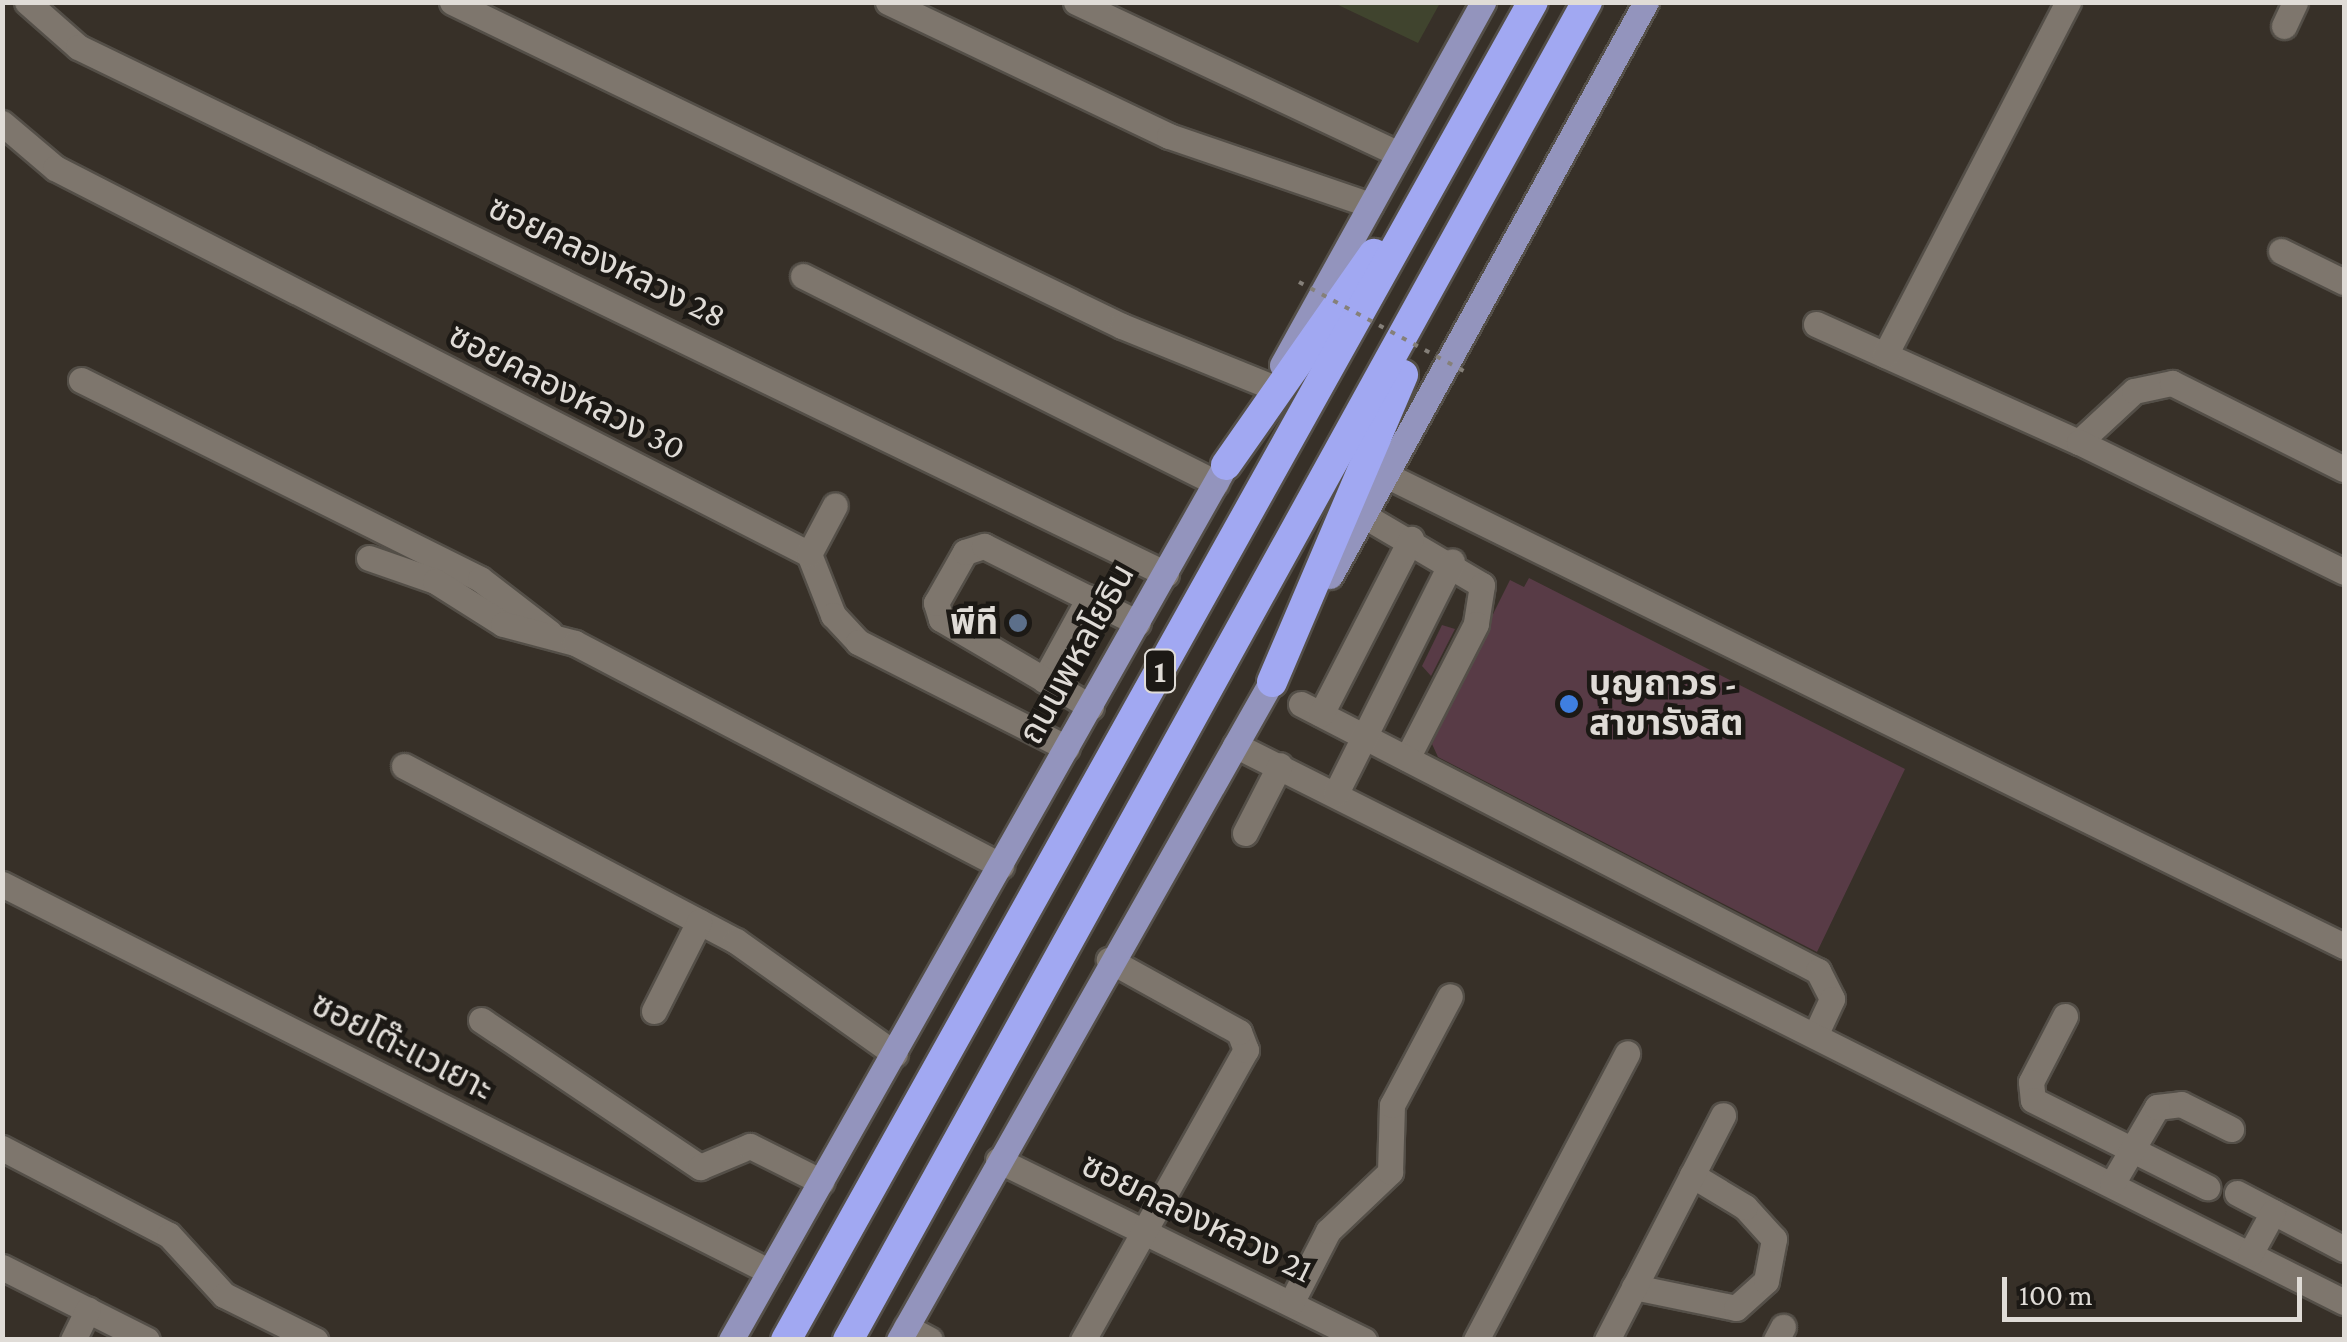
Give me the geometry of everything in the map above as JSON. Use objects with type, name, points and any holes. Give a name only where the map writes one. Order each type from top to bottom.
[{"type":"highway","name":"1","points":[[786,1340],[1533,2]]},
{"type":"highway","name":"1","points":[[848,1340],[1587,2]]},
{"type":"highway","points":[[1221,474],[1469,118]]},
{"type":"highway","points":[[1272,682],[1477,202]]},
{"type":"main road","name":"ถนนพหลโยธิน","points":[[732,1340],[1091,708],[1483,2]]},
{"type":"main road","points":[[903,1334],[1109,960],[1272,682],[1646,2]]},
{"type":"street","name":"ซอยคลองหลวง 28","points":[[27,2],[78,47],[1166,574]]},
{"type":"street","points":[[452,2],[1122,326],[1270,386]]},
{"type":"street","points":[[888,2],[1169,136],[1370,205]]},
{"type":"street","points":[[1076,2],[1399,154]]},
{"type":"street","points":[[1885,355],[2068,2]]},
{"type":"street","name":"ซอยคลองหลวง 30","points":[[2,123],[55,168],[809,554]]},
{"type":"street","points":[[2281,251],[2344,282]]},
{"type":"street","points":[[803,276],[1221,474]]},
{"type":"street","points":[[1816,324],[2079,442],[2344,572]]},
{"type":"street","points":[[81,380],[480,579],[550,634],[1001,866]]},
{"type":"street","points":[[2079,442],[2134,392],[2172,383],[2344,469]]},
{"type":"street","points":[[1386,475],[2344,946]]},
{"type":"street","points":[[835,504],[809,554],[833,615],[858,642],[1068,748]]},
{"type":"street","points":[[1363,516],[1452,561],[1482,584],[1484,603],[1406,758]]},
{"type":"street","points":[[1412,539],[1311,709],[1818,971],[1832,999],[1816,1034]]},
{"type":"street","points":[[1091,708],[941,619],[936,603],[966,552],[984,546],[1138,623]]},
{"type":"street","points":[[368,558],[435,581],[502,624],[550,634]]},
{"type":"street","points":[[1336,792],[1452,561]]},
{"type":"street","points":[[1044,680],[1088,598]]},
{"type":"street","points":[[1235,745],[1336,792],[2344,1302]]},
{"type":"street","points":[[1245,833],[1280,765]]},
{"type":"street","points":[[404,766],[699,922],[895,1054]]},
{"type":"street","name":"ซอยโต๊ะแวเยาะ","points":[[2,884],[770,1272]]},
{"type":"street","points":[[654,1012],[699,922]]},
{"type":"street","points":[[1082,1340],[1246,1050],[1239,1032],[1109,960]]},
{"type":"street","points":[[1291,1303],[1328,1231],[1390,1172],[1392,1105],[1450,996]]},
{"type":"street","points":[[2065,1016],[2030,1082],[2033,1100],[2207,1187]]},
{"type":"street","points":[[481,1020],[700,1167],[750,1146],[822,1182]]},
{"type":"street","points":[[1476,1340],[1627,1053]]},
{"type":"street","points":[[2112,1184],[2130,1149],[2168,1102],[2231,1129]]},
{"type":"street","points":[[1606,1340],[1723,1115]]},
{"type":"street","points":[[2,1148],[169,1235],[224,1295],[315,1340]]},
{"type":"street","name":"ซอยคลองหลวง 21","points":[[998,1160],[1364,1340]]},
{"type":"street","points":[[1634,1287],[1736,1308],[1766,1280],[1774,1240],[1745,1207],[1692,1175]]},
{"type":"street","points":[[2236,1193],[2341,1238]]},
{"type":"street","points":[[2250,1254],[2273,1212]]},
{"type":"street","points":[[2,1267],[148,1340]]},
{"type":"street","points":[[74,1340],[88,1309]]},
{"type":"street","points":[[903,1334],[930,1340]]},
{"type":"path","points":[[1299,282],[1467,373]]},
{"type":"green space","points":[[1334,3],[1440,3],[1418,43]]},
{"type":"building","points":[[1529,578],[1905,769],[1817,952],[1438,757],[1432,744],[1510,580],[1524,587]]},
{"type":"building","points":[[1442,625],[1455,629],[1431,676],[1422,666]]},
{"type":"place","name":"พีที","points":[[1018,623]]},
{"type":"place","name":"บุญถาวร - สาขารังสิต","points":[[1569,704]]}]
